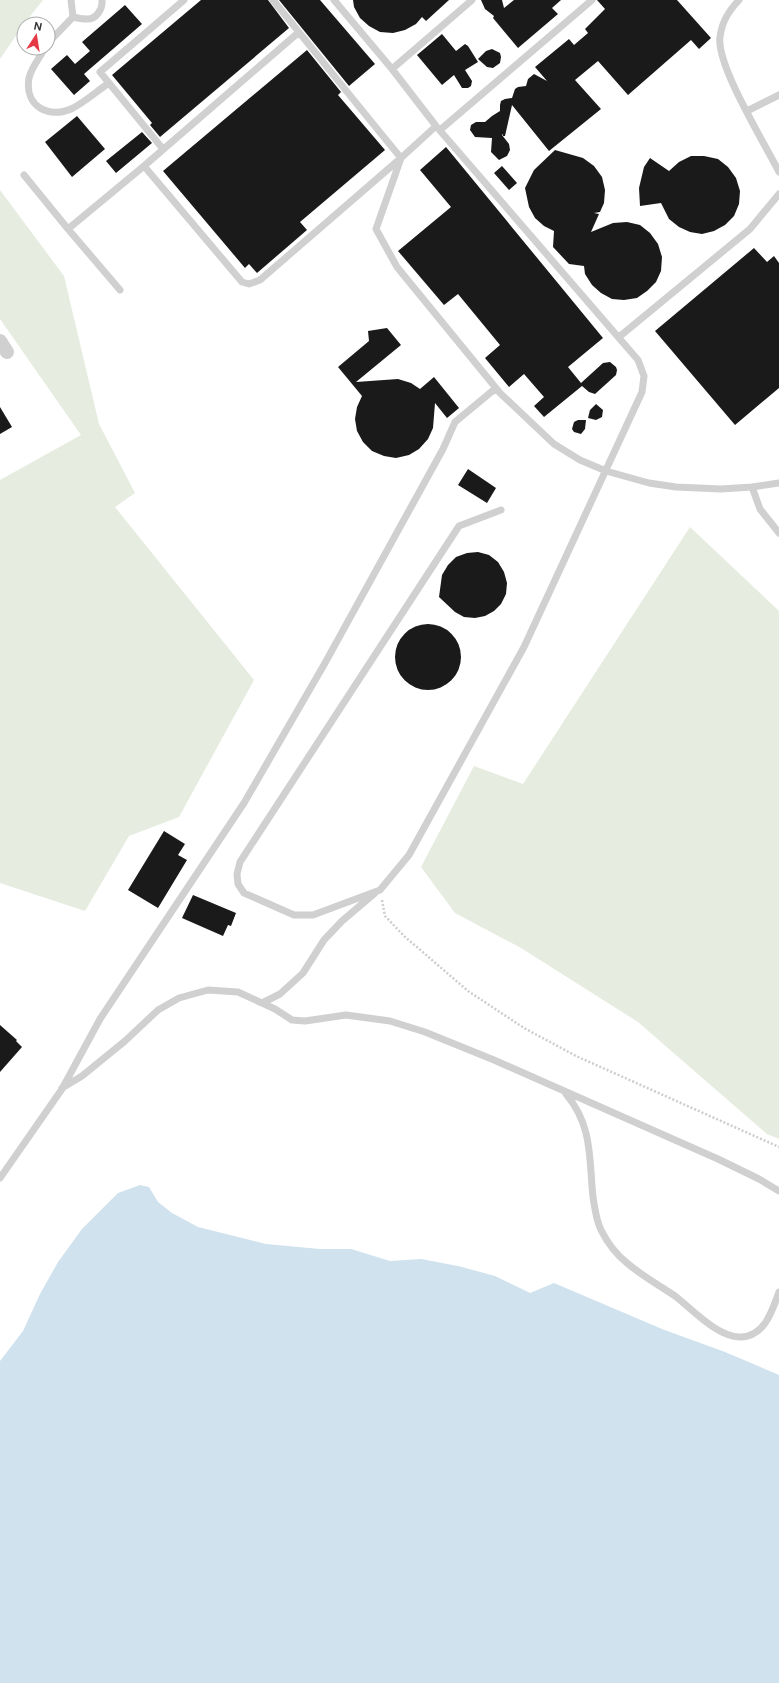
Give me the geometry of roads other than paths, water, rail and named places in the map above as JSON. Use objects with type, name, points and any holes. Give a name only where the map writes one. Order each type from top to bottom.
[{"type":"lane","points":[[71,0],[73,17]]},
{"type":"lane","points":[[73,17],[87,20],[96,16],[103,6],[102,0]]},
{"type":"lane","points":[[163,149],[100,72],[184,0]]},
{"type":"lane","points":[[273,0],[401,158]]},
{"type":"lane","points":[[262,1003],[280,994],[304,973],[324,940],[342,921],[380,890],[409,855],[524,647],[642,392],[644,376],[638,360],[438,128],[392,69],[334,0]]},
{"type":"lane","points":[[392,69],[472,0]]},
{"type":"lane","points":[[144,166],[229,269],[242,282],[249,284],[260,280],[401,158],[592,0]]},
{"type":"lane","points":[[739,0],[727,14],[720,37],[720,52],[727,72],[778,168]]},
{"type":"lane","points":[[56,35],[73,17]]},
{"type":"lane","points":[[68,229],[144,166],[299,32]]},
{"type":"lane","points":[[41,56],[29,77],[29,92],[32,102],[45,111],[59,112],[73,108],[109,83]]},
{"type":"lane","points":[[747,111],[779,95]]},
{"type":"lane","points":[[401,158],[376,229],[397,267],[496,388],[554,444],[580,460],[606,471],[650,483],[676,487],[721,489],[752,488],[779,483]]},
{"type":"lane","points":[[24,175],[120,290]]},
{"type":"lane","points":[[619,337],[750,229],[779,194]]},
{"type":"lane","points":[[0,1178],[62,1089],[100,1018],[244,802],[324,663],[443,449],[455,422],[496,388]]},
{"type":"lane","points":[[752,488],[760,509],[779,533]]},
{"type":"lane","points":[[380,890],[314,916],[294,915],[244,893],[238,884],[238,874],[240,862],[459,526],[501,510]]},
{"type":"lane","points":[[62,1089],[82,1076],[125,1041],[158,1010],[179,998],[208,990],[238,992],[262,1003],[292,1020],[346,1015],[390,1021],[425,1032],[718,1159],[779,1191]]},
{"type":"lane","points":[[564,1092],[575,1105],[588,1138],[595,1213],[601,1230],[612,1247],[626,1263],[651,1282],[674,1295],[708,1324],[727,1334],[740,1337],[754,1334],[762,1328],[770,1315],[779,1292]]},
{"type":"water","points":[[140,1185],[149,1187],[158,1202],[172,1213],[198,1227],[266,1244],[320,1249],[351,1249],[390,1261],[421,1259],[458,1266],[495,1276],[530,1293],[554,1283],[662,1329],[725,1352],[779,1375],[779,1683],[0,1683],[0,1361],[23,1331],[40,1294],[58,1262],[82,1229],[118,1193]]}]
